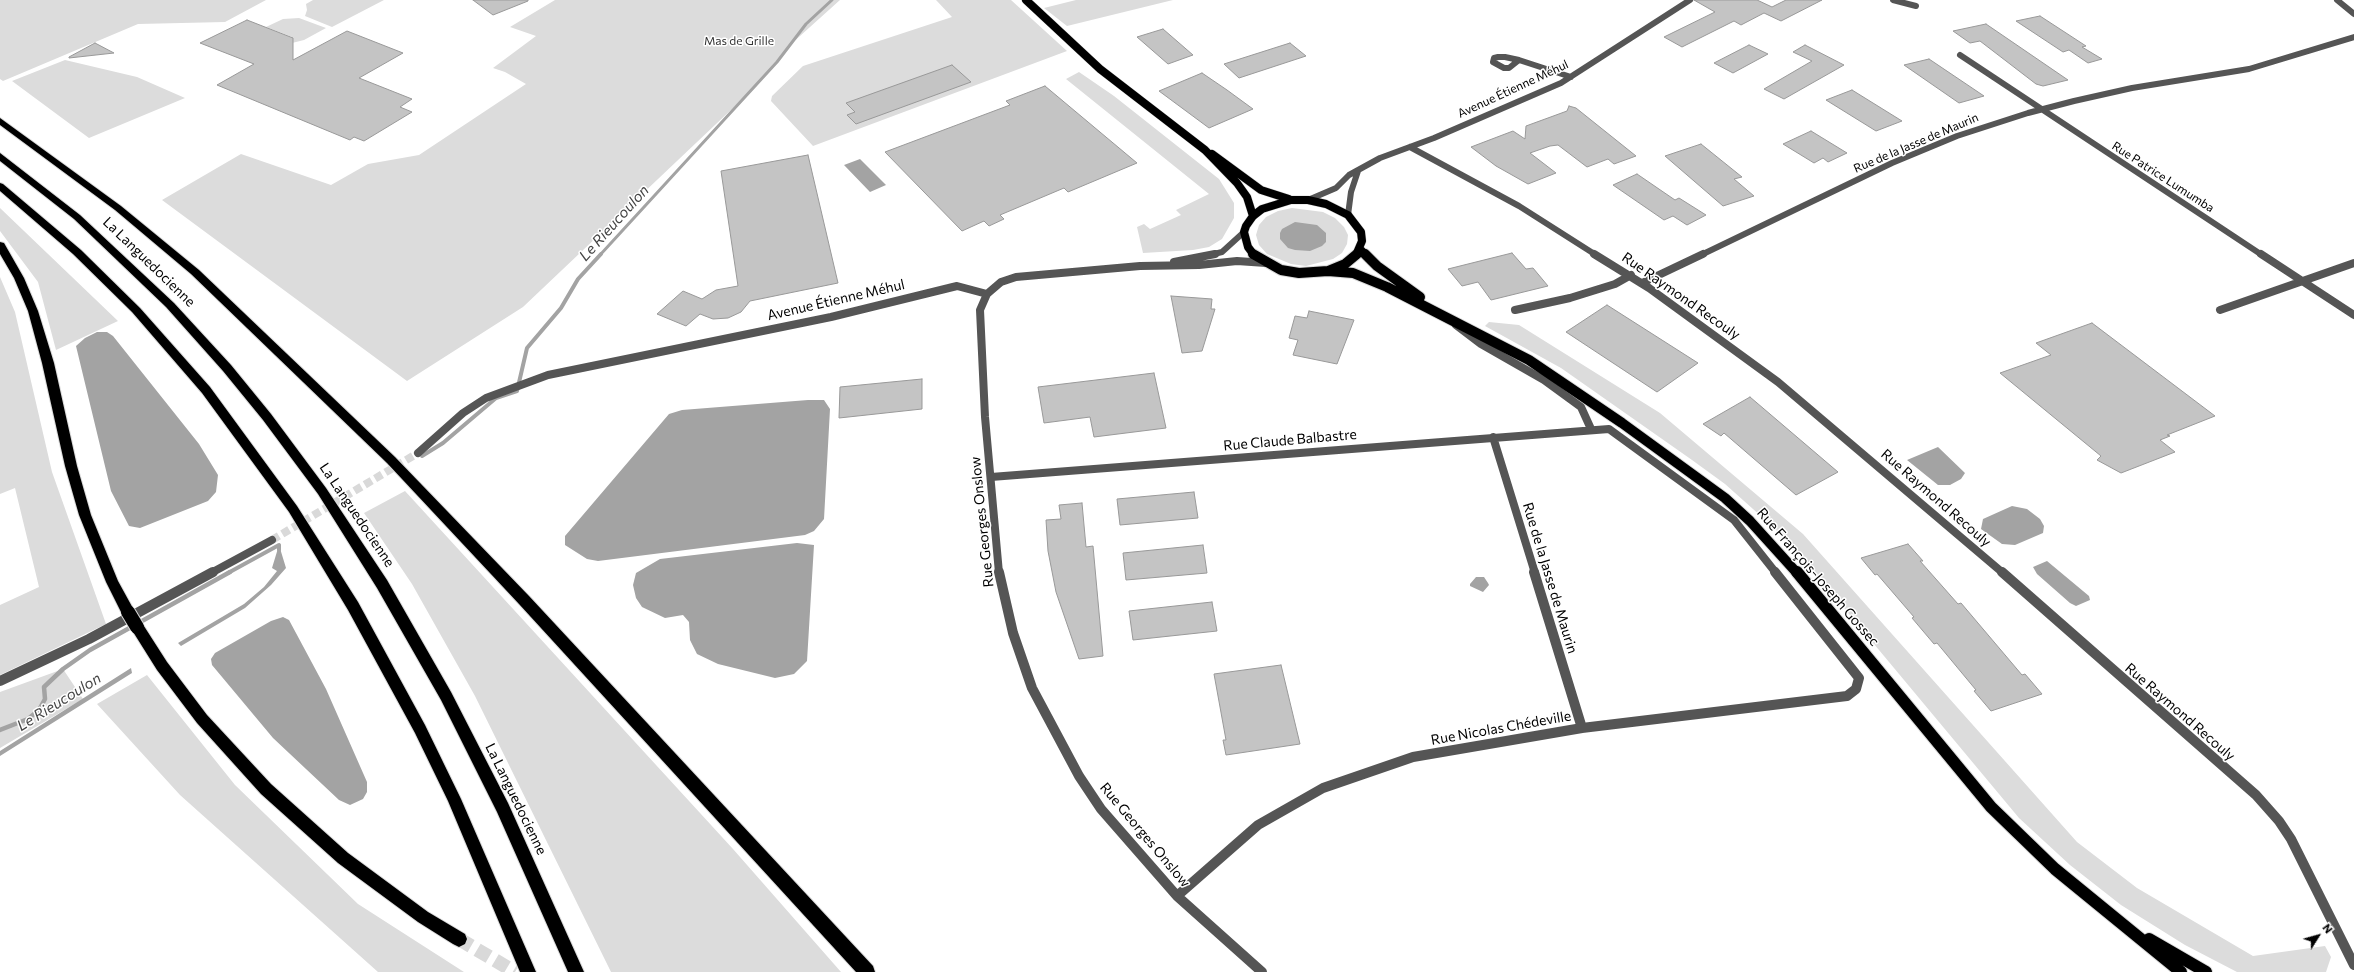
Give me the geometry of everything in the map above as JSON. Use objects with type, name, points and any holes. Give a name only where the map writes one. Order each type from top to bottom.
[{"type":"highway","points":[[0,121],[118,208],[190,267],[391,460],[524,600],[866,972]]},
{"type":"highway","name":"La Languedocienne","points":[[0,156],[77,217],[166,300],[268,417],[322,491],[382,584],[446,696],[503,808],[576,972]]},
{"type":"highway","points":[[0,186],[77,252],[136,310],[206,390],[264,467],[293,509],[353,606],[420,729],[457,806],[528,972]]},
{"type":"highway","points":[[0,245],[19,278],[33,312],[48,363],[71,466],[85,515],[112,582],[128,612],[162,666],[202,719],[266,789],[303,824],[354,866],[417,913],[459,939]]},
{"type":"main road","points":[[1026,0],[1100,69],[1205,150],[1224,161],[1261,190],[1291,200]]},
{"type":"main road","points":[[1205,150],[1247,197],[1253,216]]},
{"type":"main road","points":[[1291,200],[1308,200],[1326,204],[1348,215],[1356,223],[1361,232],[1362,241],[1360,249],[1345,264],[1328,271],[1299,273],[1281,270],[1266,263],[1248,247],[1244,232],[1253,216],[1274,204],[1291,200]]},
{"type":"main road","name":"Rue François-Joseph Gossec","points":[[1360,249],[1377,266],[1441,313]]},
{"type":"main road","name":"Rue François-Joseph Gossec","points":[[1328,271],[1353,273],[1441,313],[1529,360],[1696,476],[1750,521],[1785,558],[1991,807],[2055,869],[2182,972]]},
{"type":"main road","name":"Rue François-Joseph Gossec","points":[[2120,922],[2206,972]]},
{"type":"street","name":"Avenue Étienne Méhul","points":[[1308,200],[1336,188],[1349,176],[1380,158],[1503,109],[1571,77],[1630,37],[1690,0]]},
{"type":"street","points":[[1893,0],[1916,6]]},
{"type":"street","points":[[2337,0],[2354,14]]},
{"type":"street","name":"Rue de la Jasse de Maurin","points":[[1642,283],[1892,164],[1957,136],[2041,109],[2132,88],[2249,69],[2354,37]]},
{"type":"street","name":"Rue Patrice Lumumba","points":[[1960,55],[2354,315]]},
{"type":"street","points":[[1519,60],[1571,77]]},
{"type":"street","name":"Rue Raymond Recouly","points":[[1410,147],[1519,206],[1630,275],[1734,349],[1844,436],[2256,796],[2279,821],[2291,839],[2354,965]]},
{"type":"street","points":[[1348,215],[1351,192],[1358,171]]},
{"type":"street","points":[[987,294],[1001,282],[1016,277],[1165,264],[1222,252],[1244,232]]},
{"type":"street","points":[[1165,264],[1183,266],[1237,261],[1266,263]]},
{"type":"street","points":[[2220,310],[2301,280],[2354,263]]},
{"type":"street","points":[[1515,310],[1570,298],[1616,284],[1630,275]]},
{"type":"street","name":"Avenue Étienne Méhul","points":[[418,453],[462,413],[486,398],[521,383],[592,364],[831,317],[957,286],[963,286],[987,294]]},
{"type":"street","name":"Rue Georges Onslow","points":[[987,294],[980,310],[984,402],[1000,582],[1012,633],[1032,688],[1078,776],[1101,809],[1177,896],[1262,972]]},
{"type":"street","name":"Rue François-Joseph Gossec","points":[[1441,313],[1466,334],[1531,372],[1581,407],[1591,429],[1609,429],[1734,520],[1858,678]]},
{"type":"street","name":"Rue Claude Balbastre","points":[[991,477],[1591,429]]},
{"type":"street","name":"Rue de la Jasse de Maurin","points":[[1493,437],[1582,728]]},
{"type":"street","points":[[0,681],[89,639],[272,540]]},
{"type":"street","name":"Rue Nicolas Chédeville","points":[[1177,896],[1227,850],[1258,825],[1323,788],[1413,757],[1582,728],[1847,696],[1856,689],[1858,678]]},
{"type":"green space","points":[[0,0],[266,0],[225,22],[138,24],[3,81],[0,79]]},
{"type":"green space","points":[[313,0],[384,0],[332,27],[305,16],[307,10],[306,4]]},
{"type":"green space","name":"Mas de Grille","points":[[555,0],[840,0],[790,45],[754,88],[523,307],[407,381],[162,200],[241,154],[331,185],[368,164],[419,155],[526,84],[505,72],[493,68],[536,36],[510,27]]},
{"type":"green space","points":[[936,0],[1011,0],[1067,51],[813,146],[771,101],[772,96],[803,66],[952,17]]},
{"type":"green space","points":[[1076,0],[1173,0],[1067,26],[1044,8]]},
{"type":"green space","points":[[299,18],[326,28],[304,40],[292,43],[292,37],[266,27],[283,19]]},
{"type":"green space","points":[[65,60],[137,77],[185,98],[89,138],[12,81]]},
{"type":"green space","points":[[1079,72],[1114,96],[1219,179],[1234,203],[1234,218],[1222,239],[1209,247],[1193,250],[1143,253],[1137,227],[1144,224],[1150,229],[1181,215],[1176,210],[1209,194],[1066,79]]},
{"type":"green space","points":[[0,208],[118,321],[56,350],[38,282],[0,231]]},
{"type":"green space","points":[[1292,208],[1323,212],[1335,218],[1344,227],[1348,235],[1347,244],[1342,253],[1333,259],[1306,266],[1291,264],[1267,254],[1259,245],[1256,235],[1259,225],[1266,217],[1278,211]]},
{"type":"green space","points":[[0,277],[15,312],[52,472],[106,624],[0,675],[0,605],[39,587],[15,488],[0,494]]},
{"type":"green space","points":[[1489,322],[1519,325],[1660,413],[1803,534],[2077,842],[2137,888],[2253,956],[2325,946],[2331,957],[2326,972],[2237,972],[2185,945],[2121,905],[2070,865],[2019,818],[1794,548],[1772,526],[1725,484],[1692,460],[1561,368],[1485,326]]},
{"type":"green space","points":[[405,491],[733,849],[841,972],[611,972],[475,696],[412,584],[364,513]]},
{"type":"green space","points":[[63,669],[83,699],[0,748],[0,692]]},
{"type":"green space","points":[[147,675],[235,785],[358,904],[464,972],[378,972],[180,795],[97,704]]},
{"type":"shaded area","points":[[860,159],[886,185],[870,192],[844,165]]},
{"type":"shaded area","points":[[1295,222],[1317,225],[1326,233],[1326,242],[1322,246],[1310,251],[1288,248],[1280,239],[1280,233],[1282,229]]},
{"type":"shaded area","points":[[97,332],[107,332],[113,336],[199,444],[218,475],[216,492],[208,501],[140,528],[129,526],[111,491],[76,346],[85,338]]},
{"type":"shaded area","points":[[824,400],[830,409],[824,519],[814,531],[805,535],[598,561],[587,559],[565,545],[565,536],[669,414],[682,410]]},
{"type":"shaded area","points":[[1938,447],[1965,473],[1961,479],[1950,485],[1938,485],[1907,460]]},
{"type":"shaded area","points":[[2012,506],[2027,509],[2040,519],[2044,526],[2043,533],[2015,545],[2002,544],[1981,529],[1983,519]]},
{"type":"shaded area","points":[[797,543],[814,545],[807,661],[794,674],[775,678],[718,664],[697,654],[690,640],[689,622],[683,615],[665,618],[642,607],[636,598],[633,585],[636,573],[660,559]]},
{"type":"shaded area","points":[[279,545],[286,568],[271,585],[245,608],[181,646],[178,643],[244,604],[264,587],[277,571],[272,568]]},
{"type":"shaded area","points":[[2047,561],[2089,596],[2090,600],[2076,606],[2070,603],[2037,574],[2033,567]]},
{"type":"shaded area","points":[[1476,577],[1484,577],[1489,585],[1483,592],[1470,586]]},
{"type":"shaded area","points":[[283,617],[289,620],[326,689],[367,782],[367,792],[363,799],[350,805],[339,800],[273,738],[212,665],[211,659],[215,653],[271,621]]},
{"type":"shaded area","points":[[131,668],[132,673],[0,756],[0,751]]},
{"type":"building","points":[[473,0],[528,0],[528,1],[493,15]]},
{"type":"building","points":[[1694,0],[1757,0],[1772,7],[1786,0],[1822,0],[1781,21],[1764,13],[1741,25],[1734,21],[1682,47],[1664,37],[1715,12]]},
{"type":"building","points":[[2040,16],[2086,46],[2082,47],[2102,59],[2088,63],[2069,50],[2063,52],[2016,21]]},
{"type":"building","points":[[247,20],[293,38],[293,60],[347,31],[403,53],[359,78],[412,99],[400,107],[412,112],[364,141],[354,137],[350,140],[217,85],[254,64],[200,43]]},
{"type":"building","points":[[1986,24],[2068,80],[2043,86],[2036,84],[1980,41],[1970,43],[1953,31]]},
{"type":"building","points":[[1163,29],[1193,55],[1168,64],[1137,37]]},
{"type":"building","points":[[95,43],[114,53],[69,58],[69,57]]},
{"type":"building","points":[[1290,43],[1306,56],[1239,78],[1224,64]]},
{"type":"building","points":[[1749,45],[1768,54],[1733,73],[1714,63]]},
{"type":"building","points":[[1805,45],[1844,65],[1784,99],[1764,89],[1812,61],[1793,52]]},
{"type":"building","points":[[1929,59],[1984,96],[1959,103],[1904,65]]},
{"type":"building","points":[[952,65],[971,82],[856,124],[847,115],[855,112],[846,103]]},
{"type":"building","points":[[1202,73],[1253,109],[1209,128],[1159,91]]},
{"type":"building","points":[[1045,86],[1137,163],[1068,192],[1064,188],[1000,215],[1004,219],[989,226],[984,221],[962,231],[885,152],[1010,105],[1006,101]]},
{"type":"building","points":[[1852,90],[1902,121],[1876,131],[1826,100]]},
{"type":"building","points":[[1569,106],[1576,108],[1636,156],[1614,164],[1608,159],[1587,167],[1558,145],[1550,146],[1530,153],[1556,173],[1528,184],[1496,166],[1471,147],[1513,131],[1525,139],[1526,126],[1567,111]]},
{"type":"building","points":[[1811,131],[1847,153],[1828,162],[1823,158],[1814,163],[1783,144]]},
{"type":"building","points":[[1701,144],[1742,177],[1734,179],[1754,196],[1723,206],[1665,156]]},
{"type":"building","points":[[808,155],[838,283],[750,301],[741,312],[728,318],[713,319],[700,314],[686,326],[657,314],[683,291],[702,299],[716,290],[738,286],[721,171]]},
{"type":"building","points":[[1637,174],[1675,200],[1679,198],[1706,215],[1687,225],[1673,216],[1664,220],[1613,185]]},
{"type":"building","points":[[1512,253],[1526,269],[1533,268],[1548,286],[1491,300],[1478,282],[1462,286],[1448,269]]},
{"type":"building","points":[[1171,296],[1212,299],[1211,309],[1215,309],[1202,351],[1182,353]]},
{"type":"building","points":[[1607,305],[1698,363],[1657,392],[1566,332]]},
{"type":"building","points":[[1309,311],[1354,320],[1337,364],[1293,355],[1298,340],[1289,338],[1295,316],[1307,318]]},
{"type":"building","points":[[2092,323],[2215,416],[2167,435],[2170,436],[2160,440],[2175,452],[2121,473],[2097,460],[2101,456],[2000,373],[2051,355],[2036,343]]},
{"type":"building","points":[[1154,373],[1166,428],[1094,437],[1090,417],[1044,423],[1038,387]]},
{"type":"building","points":[[922,379],[922,409],[839,418],[840,387]]},
{"type":"building","points":[[1750,397],[1838,472],[1796,495],[1724,433],[1721,436],[1703,424]]},
{"type":"building","points":[[1194,492],[1198,518],[1120,525],[1117,499]]},
{"type":"building","points":[[1082,503],[1086,547],[1093,546],[1103,656],[1079,659],[1056,592],[1048,551],[1046,520],[1061,519],[1059,505]]},
{"type":"building","points":[[1908,544],[1923,561],[1920,561],[1958,604],[1961,603],[2022,675],[2025,674],[2042,694],[1991,711],[1974,691],[1976,690],[1937,643],[1934,644],[1912,618],[1914,617],[1877,574],[1875,575],[1861,558]]},
{"type":"building","points":[[1203,545],[1207,573],[1126,580],[1123,553]]},
{"type":"building","points":[[1212,602],[1217,631],[1133,640],[1129,611]]},
{"type":"building","points":[[1281,665],[1300,744],[1226,755],[1223,740],[1226,740],[1214,674]]},
{"type":"waterway","name":"Le Rieucoulon","points":[[600,255],[777,62],[806,24],[832,0]]},
{"type":"waterway","name":"Le Rieucoulon","points":[[422,456],[443,443],[496,398],[517,391],[527,348],[561,308],[578,279],[601,254]]},
{"type":"waterway","points":[[228,573],[279,545],[279,550]]},
{"type":"waterway","points":[[0,730],[28,719],[39,710],[45,699],[44,687],[63,669],[90,650],[230,572]]},
{"type":"tunnel","points":[[272,540],[418,453]]},
{"type":"tunnel","points":[[459,939],[515,972]]}]
